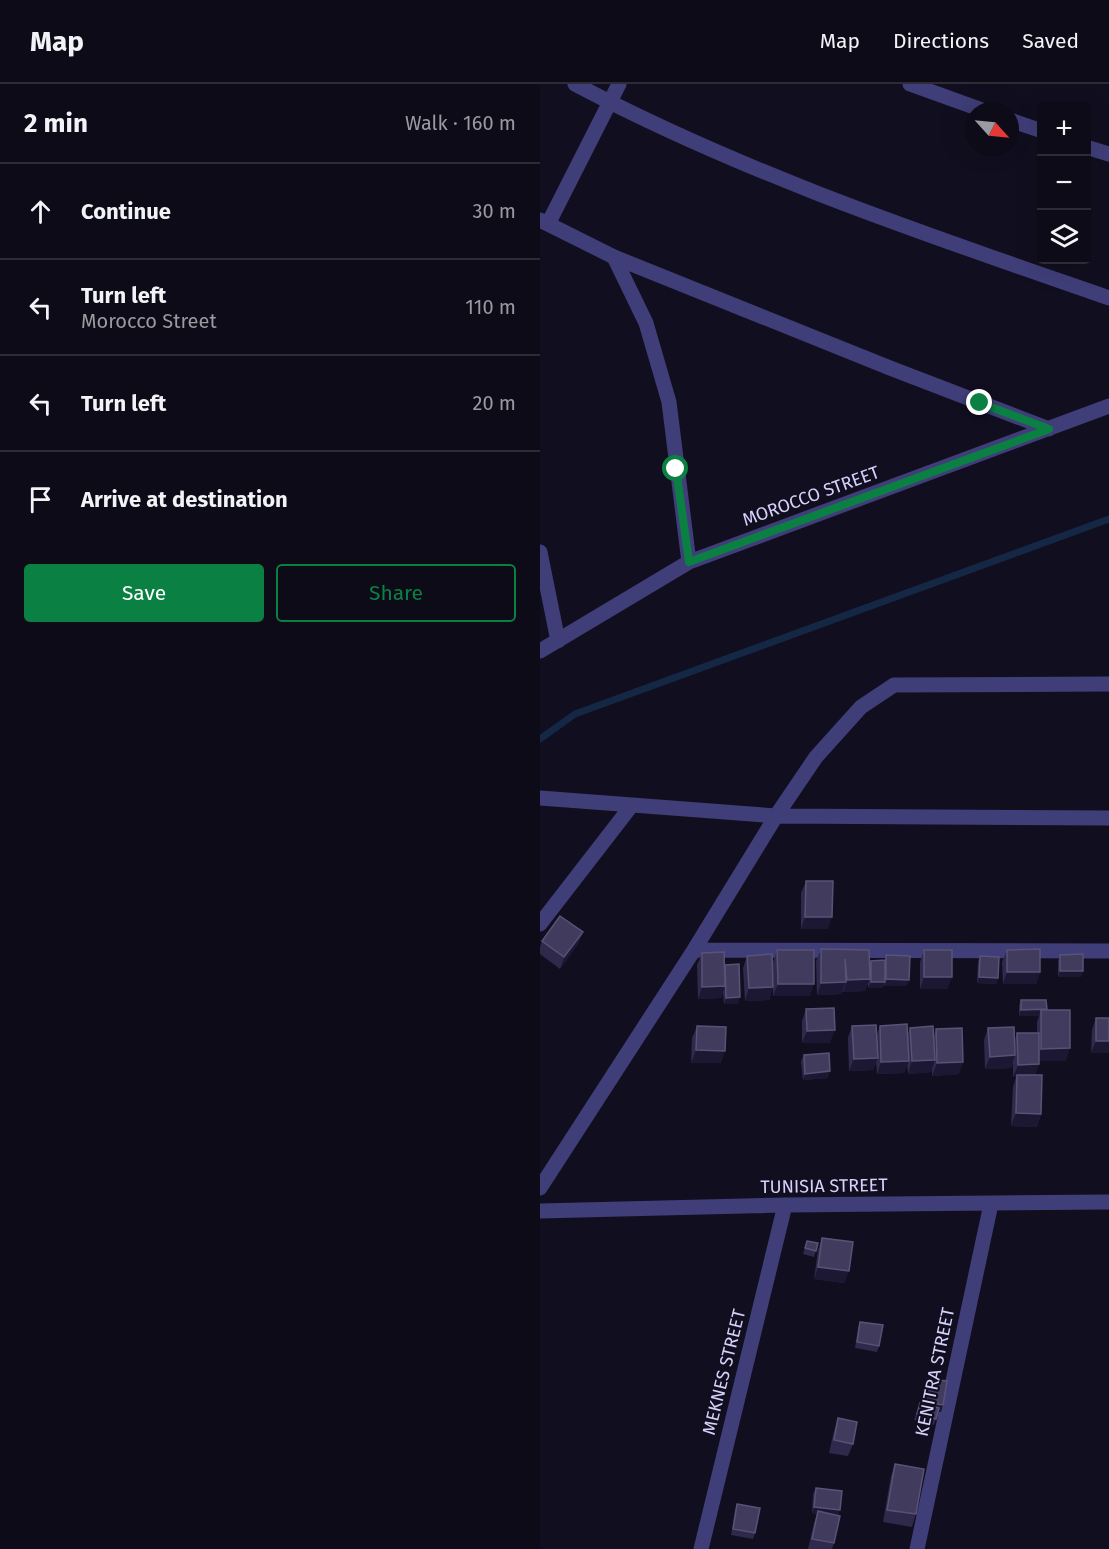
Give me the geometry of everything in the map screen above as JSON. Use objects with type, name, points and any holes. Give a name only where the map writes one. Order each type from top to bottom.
[{"type":"street","points":[[575,84],[740,160],[882,219],[1109,298]]},
{"type":"street","points":[[619,84],[544,222],[614,256],[890,368],[1049,429]]},
{"type":"street","points":[[910,84],[965,104]]},
{"type":"street","points":[[1019,123],[1037,130]]},
{"type":"street","points":[[1091,149],[1109,154]]},
{"type":"street","points":[[614,256],[646,323],[669,402],[689,562]]},
{"type":"street","name":"MOROCCO STREET","points":[[540,651],[689,562],[1109,406]]},
{"type":"street","points":[[540,552],[558,641]]},
{"type":"street","points":[[540,1188],[694,950],[776,816],[816,757],[861,707],[894,685],[1109,684]]},
{"type":"street","points":[[540,798],[776,816],[1109,818]]},
{"type":"street","points":[[540,924],[632,805]]},
{"type":"street","points":[[694,950],[1109,951]]},
{"type":"street","name":"TUNISIA STREET","points":[[540,1211],[785,1205],[1109,1202]]},
{"type":"street","name":"KENITRA STREET","points":[[917,1549],[991,1204]]},
{"type":"street","name":"MEKNES STREET","points":[[701,1549],[785,1205]]},
{"type":"building","points":[[806,881],[833,881],[832,917],[805,917]]},
{"type":"building","points":[[560,916],[583,932],[564,957],[542,941]]},
{"type":"building","points":[[821,949],[869,950],[870,979],[847,980],[845,959],[846,982],[821,983]]},
{"type":"building","points":[[1040,949],[1040,972],[1007,972],[1007,950]]},
{"type":"building","points":[[777,950],[814,950],[814,984],[778,984]]},
{"type":"building","points":[[924,950],[952,950],[952,977],[924,977]]},
{"type":"building","points":[[724,952],[725,986],[702,987],[702,953]]},
{"type":"building","points":[[772,954],[773,987],[749,988],[747,956]]},
{"type":"building","points":[[1083,954],[1083,971],[1060,971],[1060,955]]},
{"type":"building","points":[[886,955],[910,956],[909,980],[886,979]]},
{"type":"building","points":[[980,956],[999,957],[998,978],[979,977]]},
{"type":"building","points":[[885,960],[885,982],[871,982],[871,961]]},
{"type":"building","points":[[739,964],[740,997],[726,998],[725,965]]},
{"type":"building","points":[[1021,1000],[1046,1000],[1047,1009],[1021,1010]]},
{"type":"building","points":[[834,1008],[835,1030],[807,1031],[806,1009]]},
{"type":"building","points":[[1041,1010],[1070,1010],[1070,1048],[1041,1049]]},
{"type":"building","points":[[1096,1018],[1109,1018],[1109,1041],[1096,1041]]},
{"type":"building","points":[[907,1024],[909,1061],[881,1062],[880,1026]]},
{"type":"building","points":[[876,1025],[878,1058],[854,1059],[852,1026]]},
{"type":"building","points":[[697,1026],[726,1027],[725,1051],[696,1050]]},
{"type":"building","points":[[933,1026],[935,1060],[912,1061],[910,1028]]},
{"type":"building","points":[[1014,1027],[1015,1055],[990,1057],[988,1028]]},
{"type":"building","points":[[962,1028],[963,1062],[937,1063],[936,1029]]},
{"type":"building","points":[[1017,1033],[1039,1033],[1039,1064],[1018,1065]]},
{"type":"building","points":[[829,1053],[830,1071],[805,1074],[804,1055]]},
{"type":"building","points":[[1017,1075],[1042,1075],[1041,1114],[1016,1113]]},
{"type":"building","points":[[822,1238],[853,1242],[849,1271],[818,1267]]},
{"type":"building","points":[[807,1241],[818,1243],[816,1251],[805,1248]]},
{"type":"building","points":[[860,1322],[883,1325],[879,1346],[857,1342]]},
{"type":"building","points":[[927,1379],[947,1381],[943,1405],[924,1402]]},
{"type":"building","points":[[920,1403],[939,1408],[936,1419],[917,1414]]},
{"type":"building","points":[[838,1418],[857,1422],[853,1444],[834,1440]]},
{"type":"building","points":[[895,1464],[924,1469],[916,1514],[887,1510]]},
{"type":"building","points":[[816,1488],[842,1491],[840,1510],[814,1507]]},
{"type":"building","points":[[737,1504],[760,1508],[755,1533],[733,1529]]},
{"type":"building","points":[[818,1511],[840,1516],[834,1543],[812,1539]]},
{"type":"waterway","points":[[540,739],[575,714],[1109,519]]},
{"type":"route","points":[[676,469],[689,562],[1049,429],[980,403]]}]
